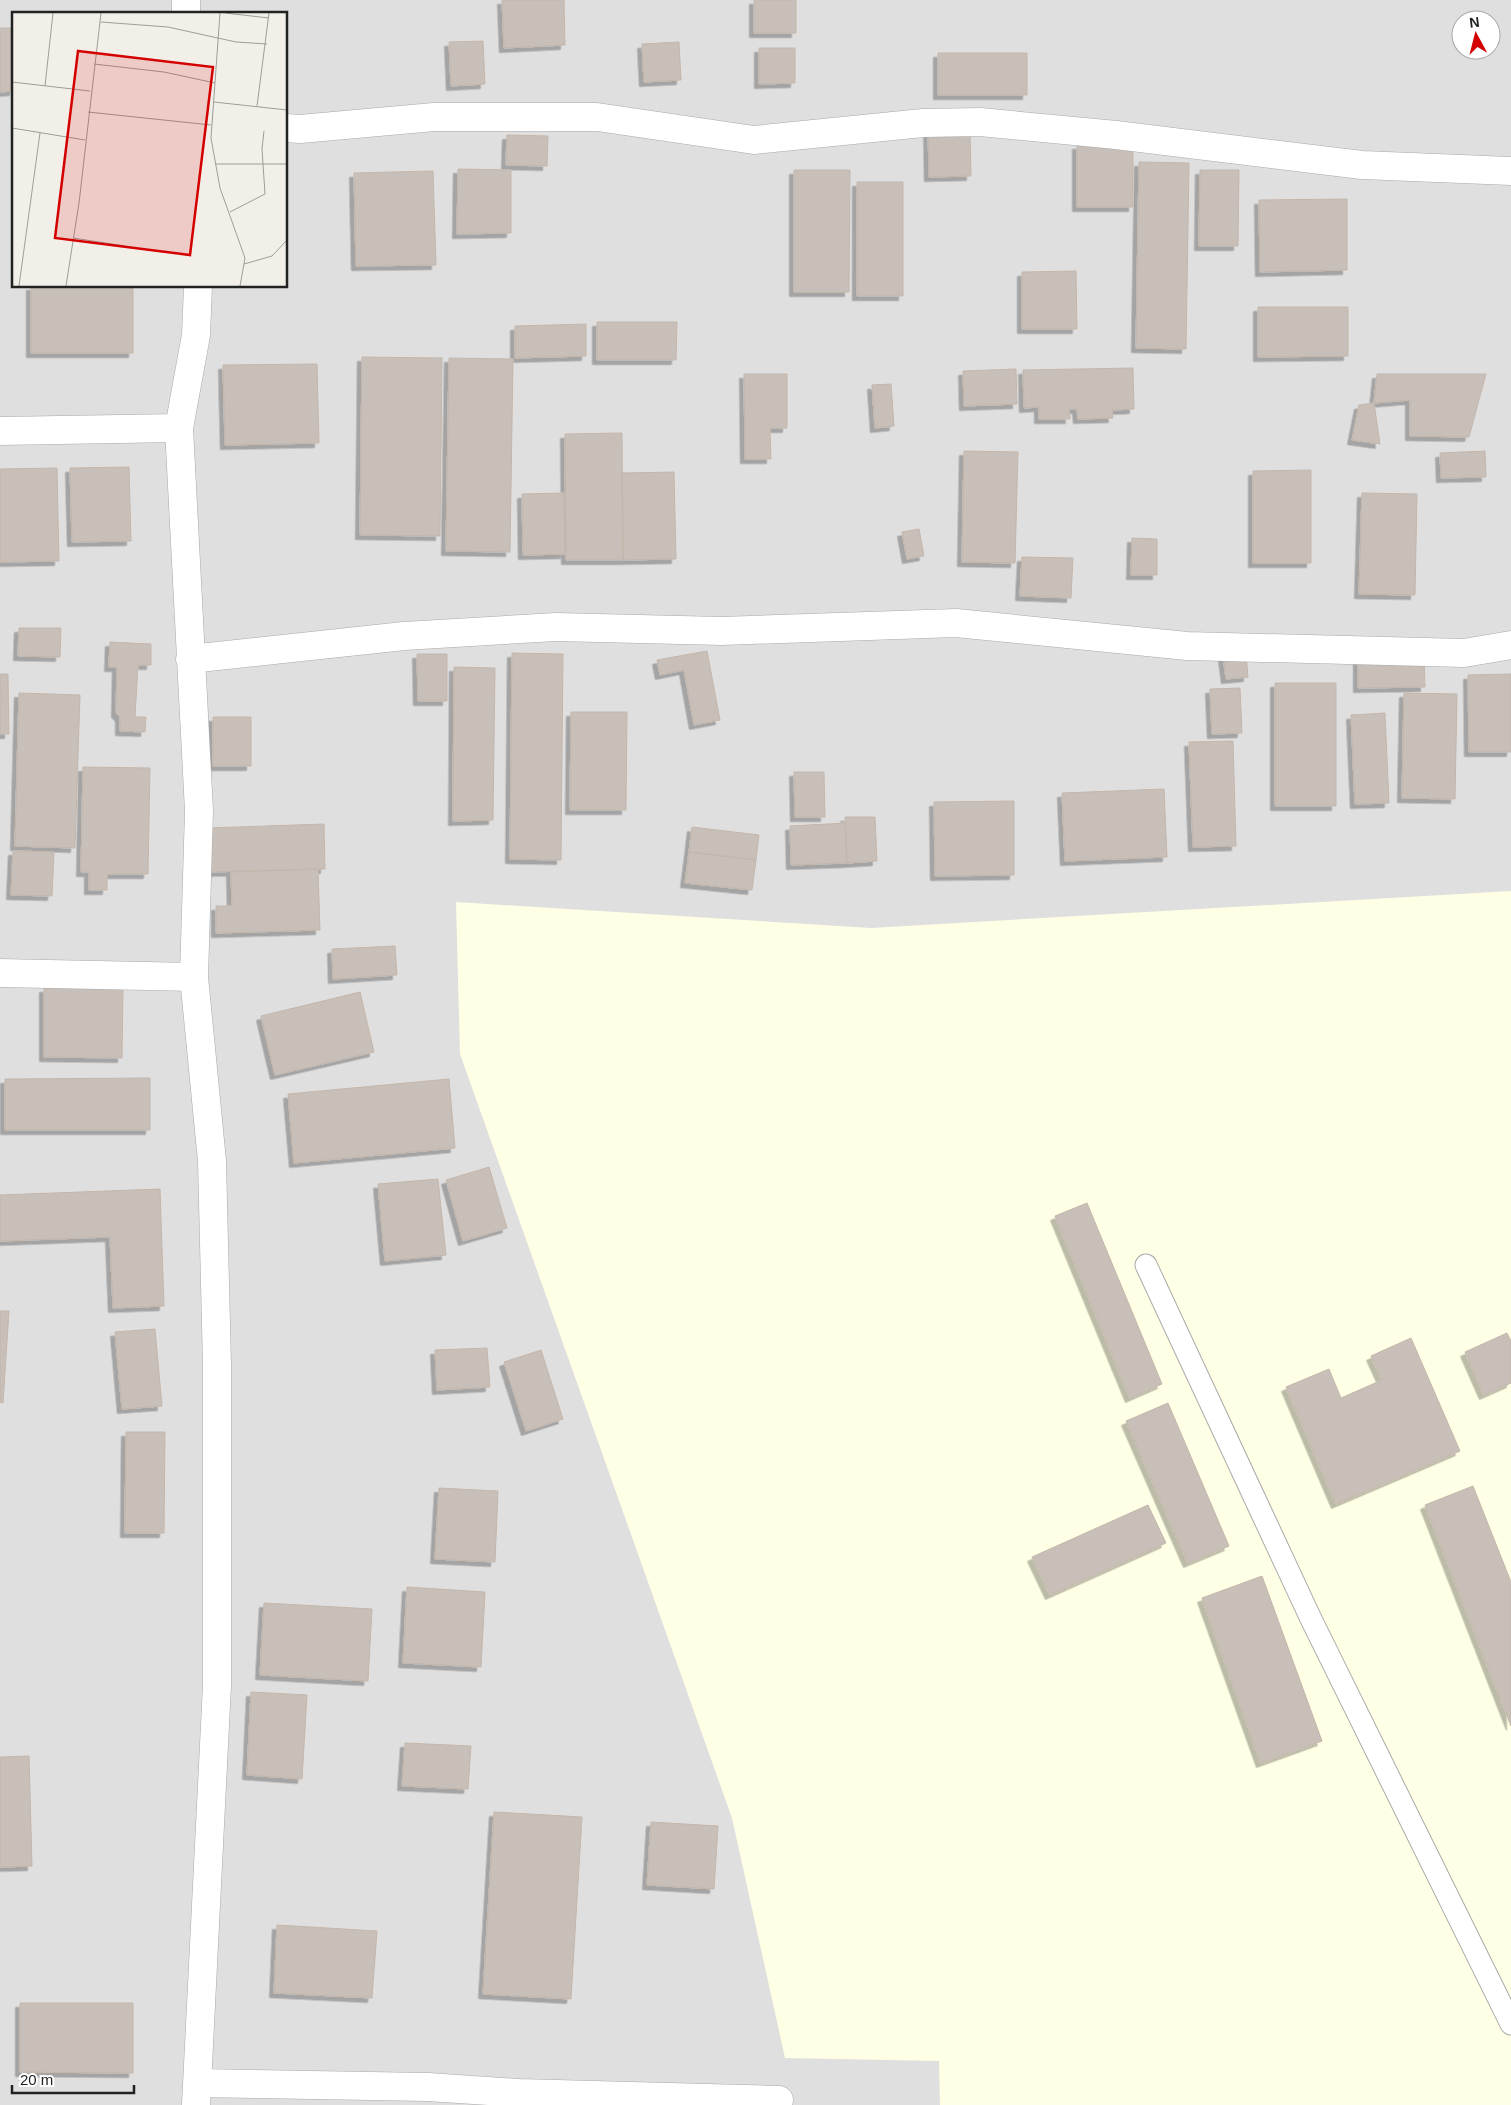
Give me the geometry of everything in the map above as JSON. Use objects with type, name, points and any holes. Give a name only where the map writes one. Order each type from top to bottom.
[{"type":"street","points":[[288,128],[300,129],[434,117],[597,117],[754,140],[923,123],[980,122],[1116,135],[1362,165],[1511,171]]},
{"type":"street","points":[[198,288],[196,335],[179,428],[199,811],[194,977],[212,1161],[217,1366],[217,1685],[197,2094],[428,2087],[519,2093],[779,2100]]},
{"type":"street","points":[[0,431],[179,428]]},
{"type":"street","points":[[190,659],[404,636],[556,627],[722,631],[956,623],[1187,646],[1464,653],[1511,645]]},
{"type":"street","points":[[0,973],[194,977]]},
{"type":"lane","points":[[1146,1265],[1312,1619],[1511,2024]]},
{"type":"shaded area","points":[[0,0],[1511,0],[1511,2105],[0,2105]]},
{"type":"shaded area","points":[[1511,891],[1511,2105],[940,2105],[939,2061],[785,2058],[732,1818],[460,1054],[456,902],[871,928]]},
{"type":"building","points":[[502,0],[564,0],[565,45],[504,48]]},
{"type":"building","points":[[754,0],[796,0],[796,33],[754,33]]},
{"type":"building","points":[[0,28],[12,28],[12,91],[0,92]]},
{"type":"building","points":[[483,41],[485,84],[451,86],[449,42]]},
{"type":"building","points":[[679,42],[681,80],[644,82],[642,44]]},
{"type":"building","points":[[759,48],[795,48],[795,83],[759,84]]},
{"type":"building","points":[[938,53],[1027,53],[1027,95],[938,95]]},
{"type":"building","points":[[970,127],[971,176],[929,177],[928,128]]},
{"type":"building","points":[[507,135],[548,136],[547,166],[506,165]]},
{"type":"building","points":[[1077,145],[1133,145],[1133,207],[1077,207]]},
{"type":"building","points":[[1139,162],[1189,163],[1186,349],[1136,348]]},
{"type":"building","points":[[458,169],[511,170],[511,233],[457,234]]},
{"type":"building","points":[[794,170],[850,170],[849,292],[794,292]]},
{"type":"building","points":[[1200,170],[1239,170],[1238,246],[1199,246]]},
{"type":"building","points":[[433,171],[436,265],[356,266],[354,173]]},
{"type":"building","points":[[857,182],[903,182],[903,296],[857,296]]},
{"type":"building","points":[[1347,199],[1347,270],[1260,272],[1259,200]]},
{"type":"building","points":[[1076,271],[1077,329],[1022,329],[1022,272]]},
{"type":"building","points":[[31,288],[133,288],[133,353],[31,353]]},
{"type":"building","points":[[1258,307],[1348,307],[1348,356],[1258,357]]},
{"type":"building","points":[[597,322],[677,322],[676,360],[597,360]]},
{"type":"building","points":[[586,324],[586,356],[515,358],[515,326]]},
{"type":"building","points":[[362,357],[442,358],[440,536],[360,535]]},
{"type":"building","points":[[449,358],[513,359],[510,552],[446,551]]},
{"type":"building","points":[[317,364],[319,443],[225,445],[223,365]]},
{"type":"building","points":[[1133,368],[1134,409],[1112,410],[1113,418],[1078,419],[1077,409],[1069,409],[1070,419],[1039,419],[1039,407],[1024,408],[1023,370]]},
{"type":"building","points":[[1016,369],[1017,404],[964,406],[963,371]]},
{"type":"building","points":[[744,374],[787,374],[787,428],[770,428],[771,459],[745,459]]},
{"type":"building","points":[[1377,374],[1486,374],[1469,437],[1410,436],[1410,400],[1374,403]]},
{"type":"building","points":[[891,384],[894,426],[875,428],[872,385]]},
{"type":"building","points":[[1374,403],[1380,444],[1352,440],[1359,405]]},
{"type":"building","points":[[622,433],[623,560],[566,560],[565,434]]},
{"type":"building","points":[[964,451],[1018,452],[1015,563],[962,562]]},
{"type":"building","points":[[1485,451],[1486,477],[1441,478],[1440,453]]},
{"type":"building","points":[[129,467],[131,541],[72,542],[70,468]]},
{"type":"building","points":[[57,468],[59,561],[0,562],[0,469]]},
{"type":"building","points":[[1311,470],[1311,563],[1253,563],[1253,471]]},
{"type":"building","points":[[674,472],[676,559],[623,560],[622,473]]},
{"type":"building","points":[[564,493],[565,554],[523,555],[522,494]]},
{"type":"building","points":[[1362,493],[1417,494],[1415,595],[1359,594]]},
{"type":"building","points":[[919,529],[924,556],[907,559],[902,532]]},
{"type":"building","points":[[1132,538],[1157,539],[1157,575],[1131,575]]},
{"type":"building","points":[[1022,557],[1073,558],[1071,598],[1020,596]]},
{"type":"building","points":[[19,628],[61,628],[60,657],[18,656]]},
{"type":"building","points":[[110,642],[151,644],[151,665],[138,665],[135,717],[146,717],[145,732],[120,731],[120,717],[116,713],[117,667],[109,667]]},
{"type":"building","points":[[707,651],[720,720],[694,725],[684,670],[660,675],[657,660]]},
{"type":"building","points":[[512,653],[563,654],[561,860],[510,859]]},
{"type":"building","points":[[1246,653],[1248,677],[1226,679],[1223,656]]},
{"type":"building","points":[[417,654],[447,654],[447,701],[418,701]]},
{"type":"building","points":[[1358,659],[1424,659],[1425,687],[1358,688]]},
{"type":"building","points":[[454,667],[495,668],[493,820],[453,821]]},
{"type":"building","points":[[0,674],[8,674],[9,734],[0,734]]},
{"type":"building","points":[[1511,674],[1511,752],[1469,752],[1468,675]]},
{"type":"building","points":[[1275,683],[1336,683],[1336,806],[1275,806]]},
{"type":"building","points":[[1240,688],[1242,733],[1212,734],[1210,689]]},
{"type":"building","points":[[19,693],[80,695],[75,848],[15,846]]},
{"type":"building","points":[[1404,693],[1457,694],[1455,799],[1402,798]]},
{"type":"building","points":[[571,712],[627,712],[626,810],[570,810]]},
{"type":"building","points":[[1385,713],[1389,803],[1355,804],[1351,715]]},
{"type":"building","points":[[213,717],[251,717],[251,766],[213,766]]},
{"type":"building","points":[[1233,741],[1236,846],[1193,847],[1189,742]]},
{"type":"building","points":[[83,767],[150,768],[148,874],[107,874],[107,890],[89,890],[89,872],[81,872]]},
{"type":"building","points":[[794,772],[824,772],[825,817],[795,817]]},
{"type":"building","points":[[1164,789],[1167,857],[1065,861],[1062,793]]},
{"type":"building","points":[[1014,801],[1014,875],[935,876],[934,802]]},
{"type":"building","points":[[845,817],[875,817],[877,861],[847,863]]},
{"type":"building","points":[[845,823],[847,863],[791,865],[790,826]]},
{"type":"building","points":[[324,824],[325,869],[209,872],[208,828]]},
{"type":"building","points":[[692,827],[759,835],[756,860],[689,852]]},
{"type":"building","points":[[13,851],[54,852],[52,896],[11,895]]},
{"type":"building","points":[[689,852],[756,860],[752,890],[685,883]]},
{"type":"building","points":[[318,869],[320,930],[216,933],[216,906],[232,906],[231,872]]},
{"type":"building","points":[[395,946],[397,975],[333,979],[332,949]]},
{"type":"building","points":[[44,988],[123,988],[122,1058],[44,1057]]},
{"type":"building","points":[[360,992],[374,1052],[275,1075],[261,1016]]},
{"type":"building","points":[[150,1078],[150,1130],[5,1130],[5,1079]]},
{"type":"building","points":[[449,1079],[455,1148],[294,1163],[288,1094]]},
{"type":"building","points":[[489,1167],[507,1228],[463,1241],[446,1180]]},
{"type":"building","points":[[438,1179],[446,1255],[385,1261],[378,1184]]},
{"type":"building","points":[[160,1189],[164,1306],[113,1308],[110,1237],[0,1241],[0,1195]]},
{"type":"building","points":[[1087,1203],[1162,1384],[1130,1398],[1055,1216]]},
{"type":"building","points":[[0,1311],[9,1311],[3,1403],[0,1402]]},
{"type":"building","points":[[155,1329],[162,1406],[122,1409],[115,1332]]},
{"type":"building","points":[[1507,1333],[1511,1341],[1511,1383],[1484,1395],[1465,1352]]},
{"type":"building","points":[[1411,1338],[1460,1451],[1336,1504],[1286,1387],[1329,1369],[1341,1398],[1382,1380],[1371,1356]]},
{"type":"building","points":[[487,1348],[490,1387],[437,1390],[435,1350]]},
{"type":"building","points":[[541,1350],[563,1419],[526,1431],[504,1362]]},
{"type":"building","points":[[1168,1403],[1229,1546],[1188,1563],[1126,1421]]},
{"type":"building","points":[[126,1432],[165,1432],[164,1533],[125,1533]]},
{"type":"building","points":[[1473,1486],[1511,1582],[1511,1726],[1425,1505]]},
{"type":"building","points":[[439,1488],[498,1491],[495,1562],[435,1559]]},
{"type":"building","points":[[1148,1505],[1166,1543],[1050,1595],[1032,1557]]},
{"type":"building","points":[[1262,1576],[1322,1741],[1261,1763],[1202,1598]]},
{"type":"building","points":[[407,1587],[485,1592],[481,1667],[403,1663]]},
{"type":"building","points":[[264,1603],[372,1609],[368,1681],[260,1675]]},
{"type":"building","points":[[251,1692],[307,1695],[302,1779],[247,1775]]},
{"type":"building","points":[[405,1743],[471,1746],[468,1789],[402,1786]]},
{"type":"building","points":[[29,1756],[32,1866],[0,1867],[0,1757]]},
{"type":"building","points":[[494,1812],[582,1817],[571,1999],[483,1994]]},
{"type":"building","points":[[651,1822],[718,1826],[714,1889],[647,1885]]},
{"type":"building","points":[[277,1925],[377,1931],[372,1998],[274,1993]]},
{"type":"building","points":[[20,2003],[133,2003],[133,2073],[20,2072]]}]
